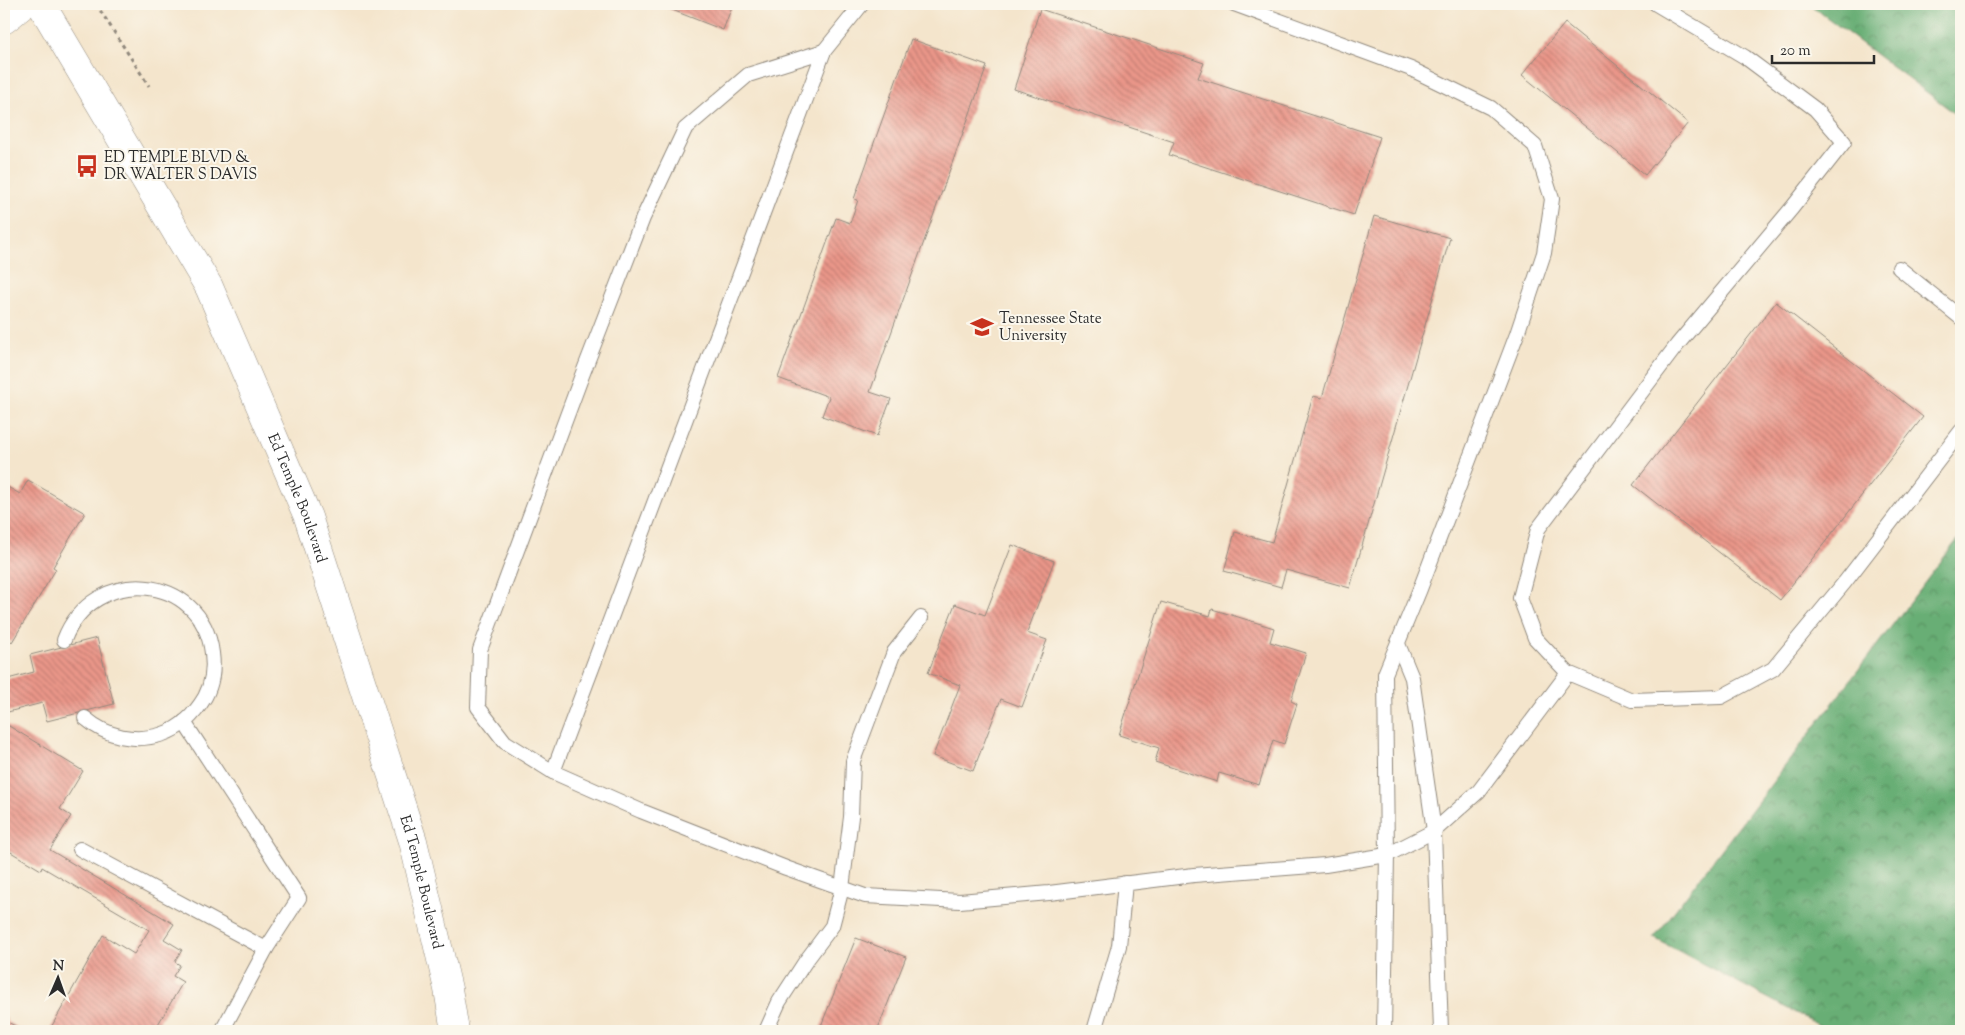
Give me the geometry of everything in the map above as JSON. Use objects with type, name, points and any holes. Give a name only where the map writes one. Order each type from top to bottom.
[{"type":"main road","points":[[4,20],[24,4]]},
{"type":"main road","name":"Ed Temple Boulevard","points":[[42,4],[209,287],[308,517],[413,841],[448,989],[455,1031]]},
{"type":"lane","points":[[553,772],[824,51],[862,4]]},
{"type":"lane","points":[[1234,4],[1411,69],[1491,108],[1535,146],[1552,199],[1544,253],[1517,334],[1385,674],[1388,856],[1384,1031]]},
{"type":"lane","points":[[1656,4],[1745,57],[1815,109],[1844,142],[1792,208],[1677,345],[1538,529],[1520,598],[1535,638],[1568,674],[1632,700],[1721,697],[1773,669],[1845,582],[1961,431]]},
{"type":"lane","points":[[824,51],[748,75],[686,129],[643,218],[480,650],[478,707],[505,742],[553,772],[641,811],[842,888],[865,896],[960,901],[1194,875],[1325,865],[1388,856],[1434,831],[1479,791],[1568,674]]},
{"type":"lane","points":[[1899,268],[1961,318]]},
{"type":"lane","points":[[64,640],[72,624],[92,601],[112,591],[133,587],[147,587],[163,591],[180,600],[193,611],[204,627],[210,642],[213,665],[207,693],[198,708],[184,722],[168,732],[138,739],[109,733],[85,718]]},
{"type":"lane","points":[[766,1031],[779,1002],[805,962],[832,926],[842,888],[851,817],[853,762],[894,652],[921,618]]},
{"type":"lane","points":[[1398,644],[1412,678],[1434,831],[1441,1031]]},
{"type":"lane","points":[[184,722],[299,898],[266,949],[222,1031]]},
{"type":"lane","points":[[80,849],[266,949]]},
{"type":"lane","points":[[1094,1031],[1119,946],[1125,883]]},
{"type":"path","points":[[96,4],[149,86]]},
{"type":"green space","points":[[1809,4],[1961,4],[1961,118]]},
{"type":"green space","points":[[1961,535],[1961,1031],[1830,1031],[1654,938]]},
{"type":"building","points":[[662,4],[733,4],[723,30],[662,6]]},
{"type":"building","points":[[1040,9],[1204,63],[1198,78],[1380,137],[1354,215],[1169,155],[1174,142],[1014,89]]},
{"type":"building","points":[[1565,23],[1688,123],[1645,175],[1522,75]]},
{"type":"building","points":[[911,39],[987,66],[870,392],[891,399],[877,436],[822,416],[829,397],[778,378],[836,218],[850,223],[858,200],[854,199]]},
{"type":"building","points":[[1374,216],[1450,238],[1350,588],[1286,570],[1281,587],[1224,571],[1235,532],[1272,542],[1313,396],[1322,398]]},
{"type":"building","points":[[1776,302],[1923,417],[1780,600],[1633,485]]},
{"type":"building","points":[[28,480],[85,513],[53,567],[56,569],[12,642],[10,640],[4,651],[4,485],[20,494]]},
{"type":"building","points":[[1012,545],[1054,561],[1027,633],[1047,640],[1022,707],[1001,699],[973,771],[933,756],[960,685],[928,673],[955,604],[985,615]]},
{"type":"building","points":[[1161,602],[1210,616],[1212,609],[1274,628],[1270,642],[1306,653],[1291,701],[1297,704],[1284,744],[1273,740],[1259,785],[1219,773],[1217,782],[1155,762],[1159,748],[1119,735]]},
{"type":"building","points":[[97,638],[114,704],[47,721],[42,703],[4,713],[4,680],[34,672],[30,655]]},
{"type":"building","points":[[4,723],[83,771],[60,809],[71,816],[50,850],[174,924],[164,939],[182,950],[175,962],[180,965],[173,976],[183,982],[154,1031],[49,1031],[103,935],[134,954],[149,930],[42,867],[41,870],[4,848]]},
{"type":"building","points":[[856,938],[906,957],[877,1031],[819,1031]]},
{"type":"building","points":[[4,1017],[7,1019],[6,1021],[24,1031],[4,1031]]},
{"type":"place","name":"ED TEMPLE BLVD & DR WALTER S DAVIS","points":[[87,166]]},
{"type":"place","name":"Tennessee State University","points":[[982,327]]}]
